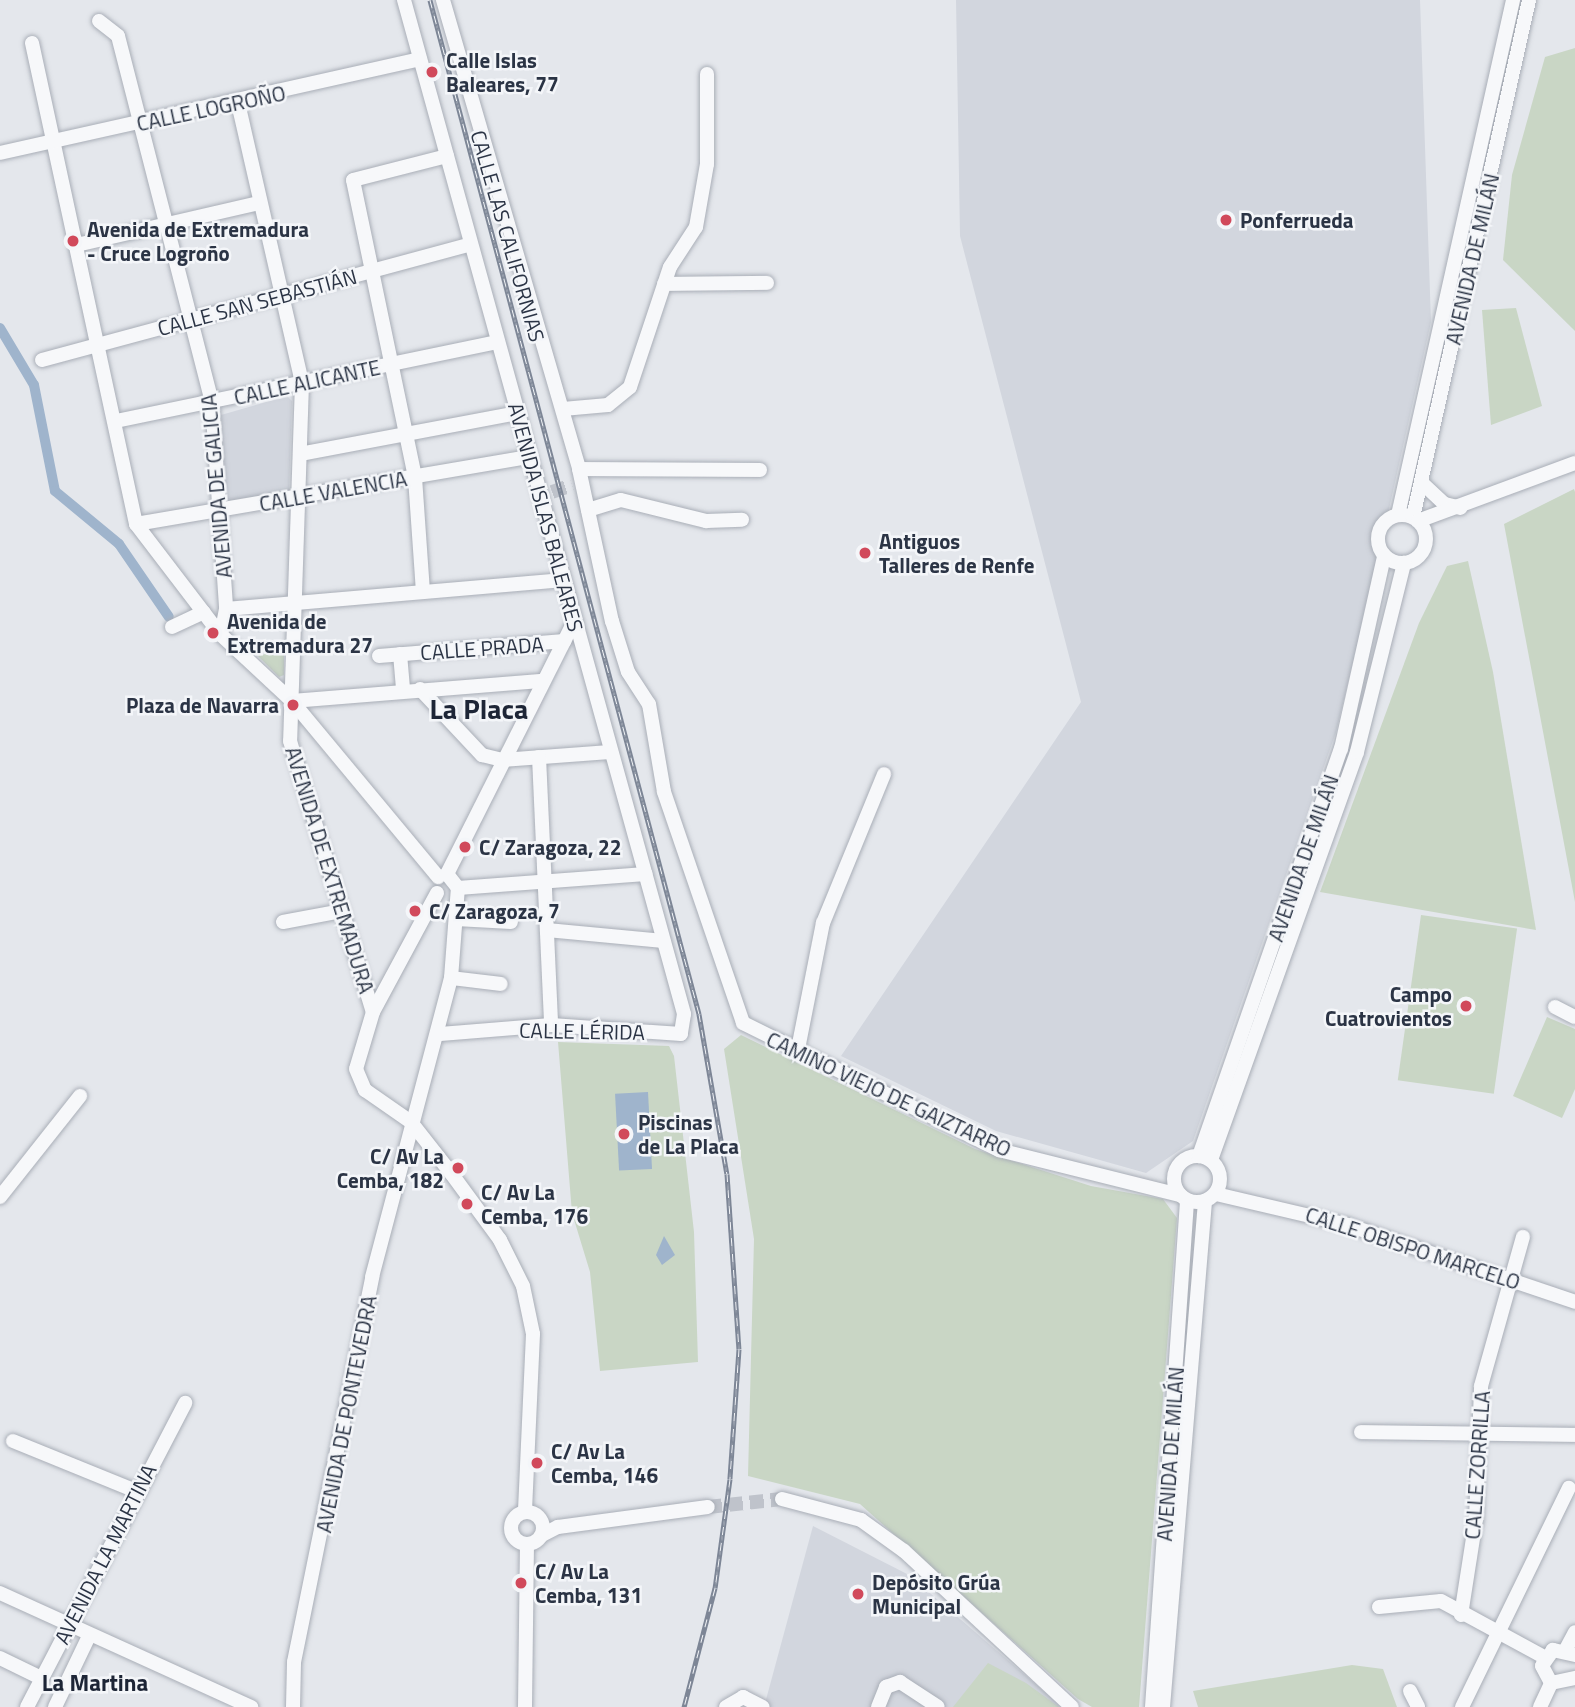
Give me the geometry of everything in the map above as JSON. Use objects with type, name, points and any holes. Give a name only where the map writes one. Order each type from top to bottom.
[{"type":"street","name":"AVENIDA ISLAS BALEARES","points":[[404,0],[530,457],[547,494],[564,580],[684,1014],[681,1034]]},
{"type":"street","name":"CALLE LAS CALIFORNIAS","points":[[443,0],[539,347],[563,409],[578,478]]},
{"type":"street","name":"AVENIDA DE MILÁN","points":[[1414,522],[1513,0]]},
{"type":"street","name":"AVENIDA DE MILÁN","points":[[1414,522],[1420,482],[1529,0]]},
{"type":"street","name":"AVENIDA DE GALICIA","points":[[99,21],[118,36],[212,401],[226,609],[221,635]]},
{"type":"street","points":[[32,43],[80,244],[136,524],[221,635],[292,701],[456,892]]},
{"type":"street","name":"CALLE LOGROÑO","points":[[0,153],[238,103],[420,59]]},
{"type":"street","points":[[563,409],[608,405],[625,392],[664,284],[695,228],[702,198],[707,74]]},
{"type":"street","name":"AVENIDA DE EXTREMADURA","points":[[238,103],[258,203],[302,383],[297,603],[290,741],[373,1012]]},
{"type":"street","points":[[423,592],[415,477],[353,180],[447,156]]},
{"type":"street","points":[[80,244],[258,203]]},
{"type":"street","name":"CALLE SAN SEBASTIÁN","points":[[42,360],[471,244]]},
{"type":"street","points":[[664,284],[767,283]]},
{"type":"street","name":"CALLE ALICANTE","points":[[116,421],[498,342]]},
{"type":"street","points":[[300,454],[518,413]]},
{"type":"street","name":"CALLE VALENCIA","points":[[136,524],[530,457]]},
{"type":"street","points":[[1384,556],[1404,563],[1418,557],[1414,522],[1455,511],[1575,463]]},
{"type":"street","points":[[578,478],[760,470]]},
{"type":"street","name":"CAMINO VIEJO DE GAIZTARRO","points":[[578,478],[588,510],[612,621],[628,672],[649,704],[664,792],[724,982],[743,1023],[797,1054],[999,1150],[1143,1184],[1183,1198],[1210,1198]]},
{"type":"street","points":[[1420,482],[1455,511]]},
{"type":"street","points":[[588,510],[621,500],[706,521],[742,520]]},
{"type":"street","name":"AVENIDA DE MILÁN","points":[[1205,1158],[1341,749],[1385,576],[1380,529],[1414,522]]},
{"type":"street","name":"AVENIDA DE MILÁN","points":[[1205,1158],[1357,752],[1404,563]]},
{"type":"street","points":[[226,609],[564,580]]},
{"type":"street","points":[[172,627],[204,612]]},
{"type":"street","points":[[525,1512],[533,1334],[523,1286],[500,1240],[411,1122],[365,1090],[356,1069],[373,1012],[437,893],[443,875],[575,620]]},
{"type":"street","name":"CALLE PRADA","points":[[379,656],[564,641]]},
{"type":"street","name":"CALLE PRADA","points":[[400,654],[402,690]]},
{"type":"street","points":[[292,701],[402,690],[543,681]]},
{"type":"street","points":[[420,689],[482,755],[502,760],[610,752]]},
{"type":"street","points":[[539,757],[551,1025]]},
{"type":"street","points":[[797,1054],[823,923],[884,774]]},
{"type":"street","points":[[437,893],[545,881],[645,874]]},
{"type":"street","name":"AVENIDA DE PONTEVEDRA","points":[[293,1707],[294,1662],[411,1122],[440,1034],[451,978],[456,892]]},
{"type":"street","points":[[283,922],[341,912]]},
{"type":"street","points":[[456,919],[511,922]]},
{"type":"street","points":[[547,930],[663,941]]},
{"type":"street","points":[[451,978],[500,984]]},
{"type":"street","points":[[1555,1007],[1575,1017]]},
{"type":"street","name":"CALLE LÉRIDA","points":[[440,1034],[551,1025],[681,1034]]},
{"type":"street","points":[[0,1197],[80,1096]]},
{"type":"street","points":[[1143,1184],[1205,1158],[1221,1178]]},
{"type":"street","name":"AVENIDA DE MILÁN","points":[[1152,1707],[1183,1198],[1175,1169]]},
{"type":"street","name":"AVENIDA DE MILÁN","points":[[1163,1707],[1210,1198],[1221,1178]]},
{"type":"street","name":"CALLE OBISPO MARCELO","points":[[1221,1178],[1250,1199]]},
{"type":"street","name":"CALLE OBISPO MARCELO","points":[[1210,1198],[1250,1199],[1510,1278],[1575,1302]]},
{"type":"street","name":"CALLE ZORRILLA","points":[[1461,1615],[1476,1519],[1477,1435],[1481,1386],[1523,1237]]},
{"type":"street","name":"AVENIDA LA MARTINA","points":[[27,1707],[136,1491],[186,1403]]},
{"type":"street","points":[[1361,1432],[1575,1435]]},
{"type":"street","points":[[13,1441],[136,1491]]},
{"type":"street","points":[[1462,1707],[1495,1632],[1569,1488]]},
{"type":"street","points":[[782,1499],[861,1521],[904,1551],[1072,1707]]},
{"type":"street","points":[[527,1544],[558,1527],[708,1507]]},
{"type":"street","points":[[525,1512],[558,1527]]},
{"type":"street","points":[[525,1512],[514,1518],[512,1532],[527,1544]]},
{"type":"street","points":[[540,1518],[542,1535]]},
{"type":"street","points":[[525,1707],[527,1544]]},
{"type":"street","points":[[0,1592],[89,1636],[251,1707]]},
{"type":"street","points":[[1378,1607],[1441,1601],[1461,1615],[1544,1657],[1571,1652],[1575,1632]]},
{"type":"street","name":"AVENIDA LA MARTINA","points":[[55,1707],[89,1636]]},
{"type":"street","points":[[1540,1707],[1551,1683],[1544,1657]]},
{"type":"street","points":[[0,1658],[41,1678]]},
{"type":"street","points":[[1551,1683],[1575,1678]]},
{"type":"street","points":[[878,1707],[886,1687],[900,1682],[938,1707]]},
{"type":"street","points":[[1410,1691],[1418,1707]]},
{"type":"street","points":[[726,1707],[743,1697],[763,1707]]},
{"type":"shaded area","points":[[956,0],[1420,0],[1431,322],[1373,580],[1336,732],[1193,1141],[1146,1173],[996,1131],[841,1056],[1081,702],[960,236]]},
{"type":"shaded area","points":[[287,396],[292,401],[289,491],[227,501],[221,415]]},
{"type":"shaded area","points":[[813,1526],[909,1575],[1062,1707],[764,1707]]},
{"type":"green space","points":[[1575,48],[1575,331],[1503,260],[1512,175],[1545,57]]},
{"type":"green space","points":[[1516,308],[1542,406],[1491,425],[1482,310]]},
{"type":"green space","points":[[1574,489],[1575,492],[1575,902],[1504,524]]},
{"type":"green space","points":[[1468,561],[1493,672],[1536,930],[1320,892],[1419,623],[1447,566]]},
{"type":"green space","points":[[284,649],[284,675],[279,677],[258,656]]},
{"type":"green space","name":"Campo Cuatrovientos","points":[[1421,915],[1517,928],[1494,1094],[1398,1080]]},
{"type":"green space","points":[[1547,1017],[1575,1029],[1575,1089],[1562,1118],[1513,1096]]},
{"type":"green space","points":[[741,1035],[975,1149],[1091,1186],[1163,1199],[1177,1218],[1139,1707],[1092,1707],[1078,1699],[860,1504],[748,1476],[754,1239],[724,1049]]},
{"type":"green space","name":"Piscinas de La Placa","points":[[558,1042],[669,1046],[674,1056],[694,1232],[698,1362],[600,1371],[590,1272],[572,1213]]},
{"type":"green space","points":[[988,1663],[1026,1683],[1059,1707],[953,1707]]},
{"type":"green space","points":[[1352,1665],[1383,1669],[1397,1707],[1198,1707],[1193,1691]]},
{"type":"water","points":[[648,1092],[652,1169],[619,1171],[615,1094]]},
{"type":"water","points":[[664,1236],[675,1255],[662,1265],[656,1255]]},
{"type":"waterway","points":[[0,328],[34,385],[55,491],[119,544],[169,617]]},
{"type":"tunnel","points":[[552,492],[572,485]]},
{"type":"tunnel","points":[[708,1507],[782,1499]]},
{"type":"railway","points":[[430,0],[699,1014],[727,1174],[739,1349],[730,1479],[715,1588],[684,1707]]},
{"type":"place","name":"Calle Islas Baleares, 77","points":[[432,72]]},
{"type":"place","name":"Ponferrueda","points":[[1226,220]]},
{"type":"place","name":"Avenida de Extremadura - Cruce Logroño","points":[[73,241]]},
{"type":"place","name":"Antiguos Talleres de Renfe","points":[[865,553]]},
{"type":"place","name":"Avenida de Extremadura 27","points":[[213,633]]},
{"type":"place","name":"Plaza de Navarra","points":[[293,705]]},
{"type":"place","name":"C/ Zaragoza, 22","points":[[465,847]]},
{"type":"place","name":"C/ Zaragoza, 7","points":[[415,911]]},
{"type":"place","name":"Campo Cuatrovientos","points":[[1466,1006]]},
{"type":"place","name":"Piscinas de La Placa","points":[[624,1134]]},
{"type":"place","name":"C/ Av La Cemba, 182","points":[[458,1168]]},
{"type":"place","name":"C/ Av La Cemba, 176","points":[[467,1204]]},
{"type":"place","name":"C/ Av La Cemba, 146","points":[[537,1463]]},
{"type":"place","name":"C/ Av La Cemba, 131","points":[[521,1583]]},
{"type":"place","name":"Depósito Grúa Municipal","points":[[858,1594]]},
{"type":"district","name":"La Placa","points":[[479,709]]},
{"type":"district","name":"La Martina","points":[[95,1683]]}]
